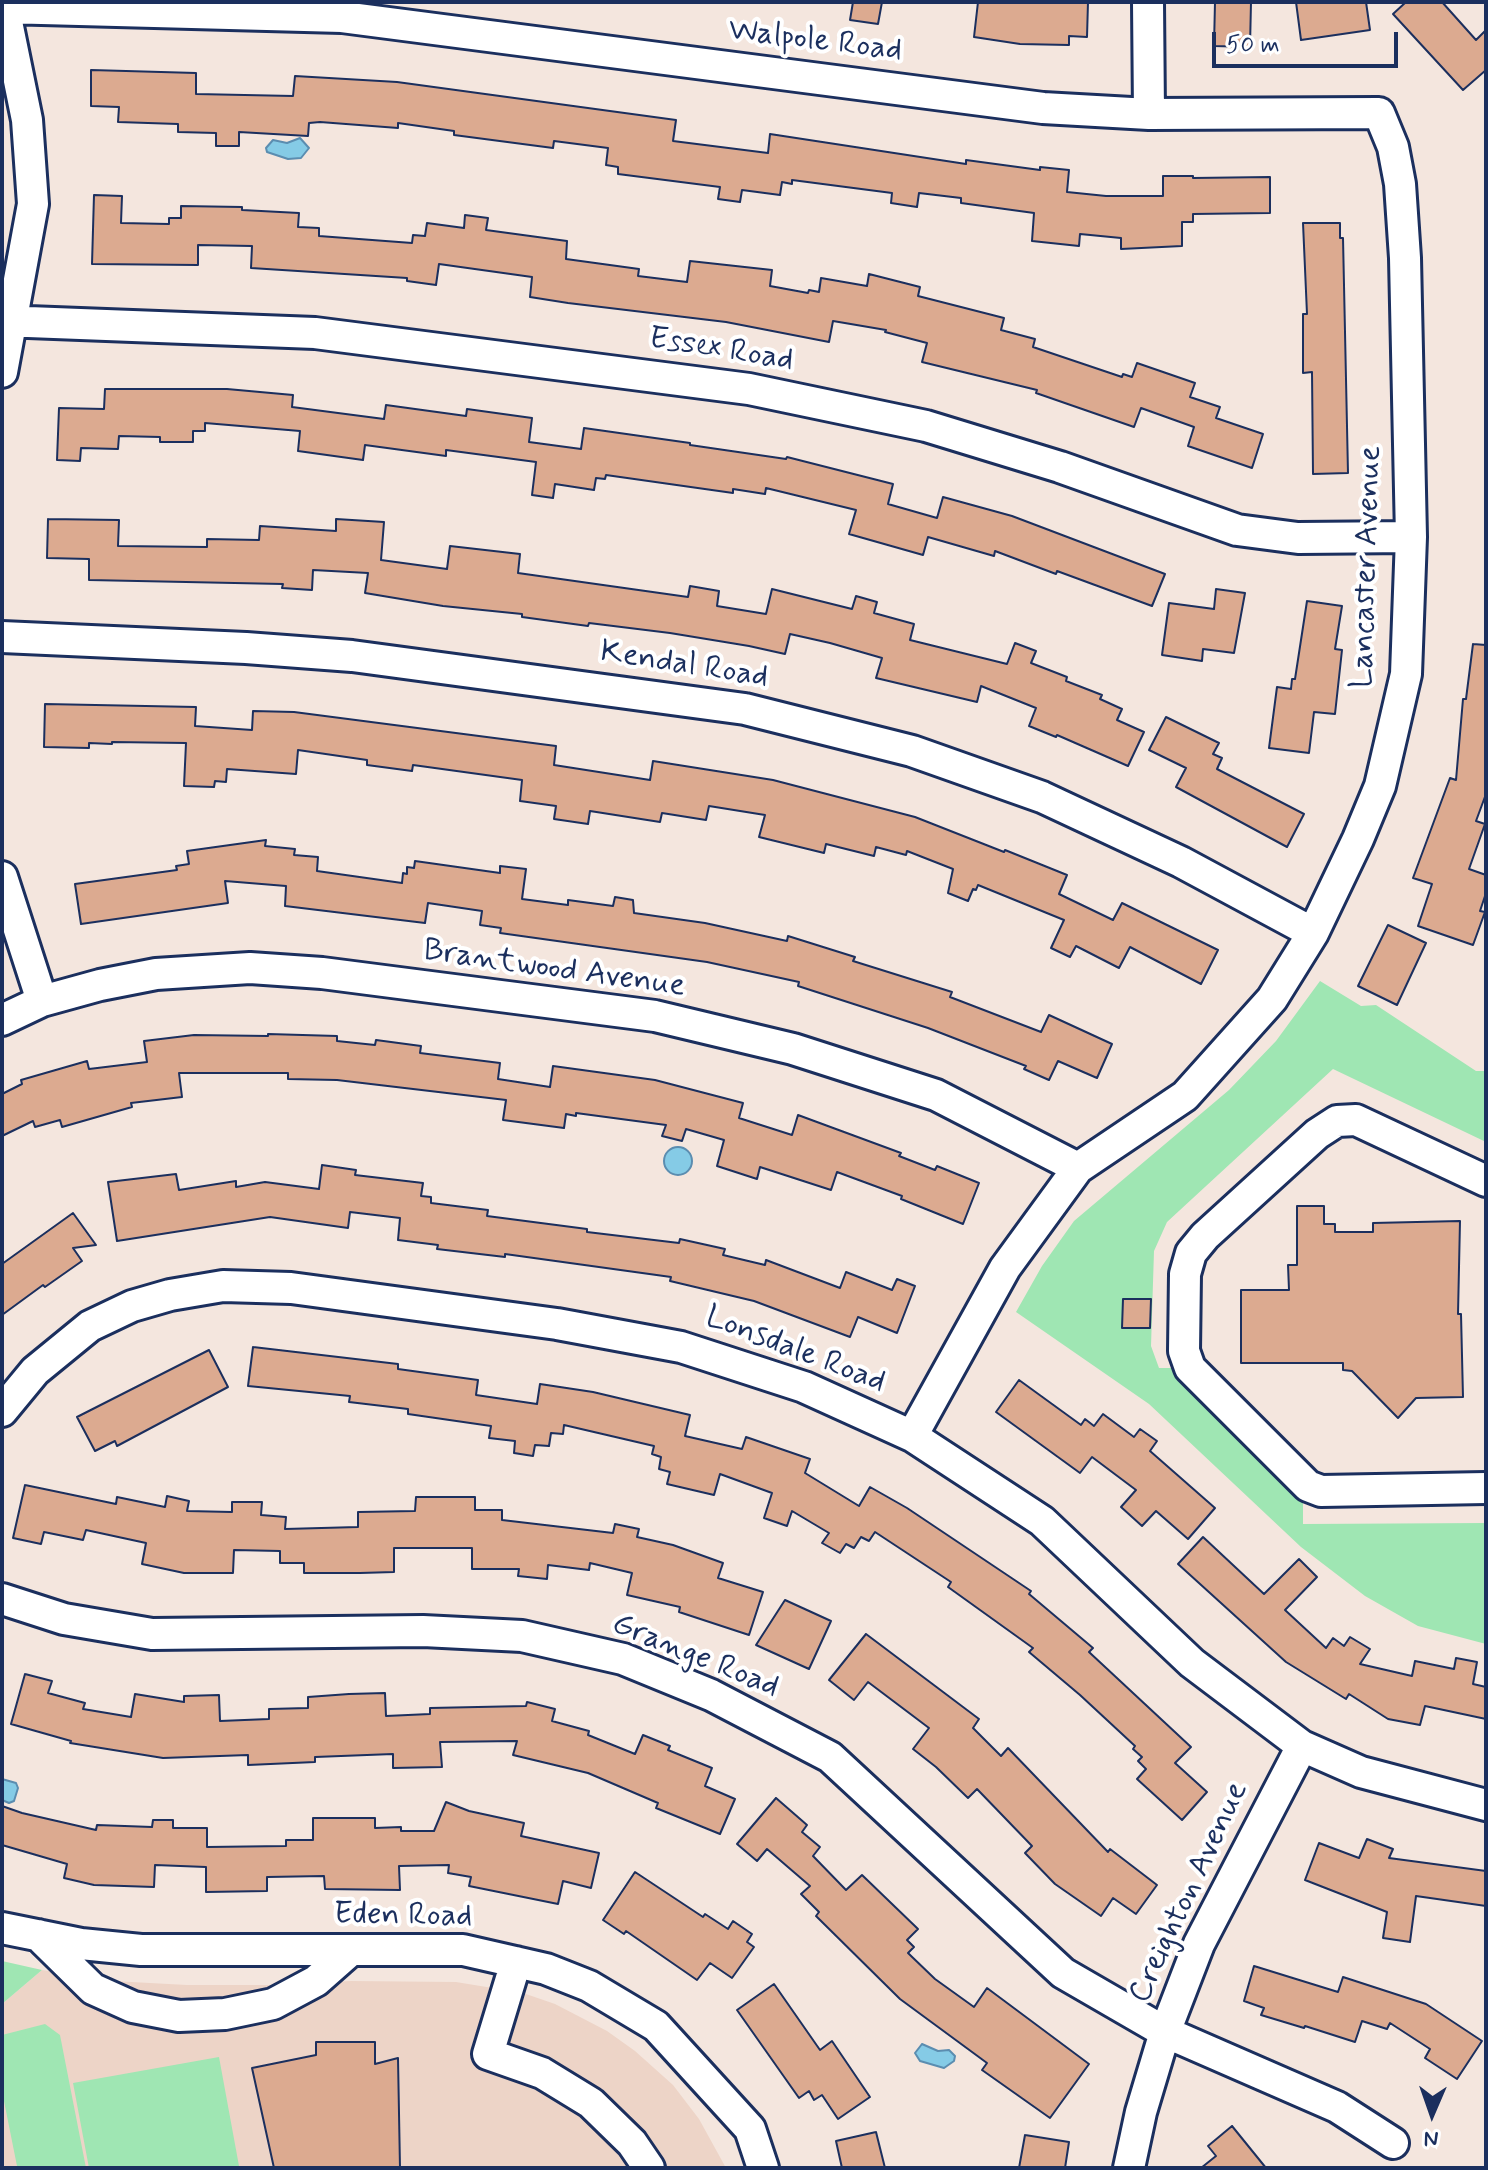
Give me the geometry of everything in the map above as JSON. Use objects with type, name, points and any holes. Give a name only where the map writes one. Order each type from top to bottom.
[{"type":"street","points":[[1148,2],[1149,114]]},
{"type":"street","points":[[2,372],[6,322],[33,204],[27,120],[4,5]]},
{"type":"street","name":"Walpole Road","points":[[4,5],[342,17],[1043,108],[1149,114],[1379,113]]},
{"type":"street","name":"Lancaster Avenue","points":[[912,1436],[1005,1268],[1078,1168],[1185,1096],[1272,999],[1313,933],[1380,786],[1406,674],[1411,537],[1401,199],[1393,147],[1379,113]]},
{"type":"street","name":"Essex Road","points":[[6,322],[315,333],[749,389],[926,426],[1060,467],[1237,530],[1298,538],[1411,537]]},
{"type":"street","name":"Kendal Road","points":[[2,637],[352,656],[745,709],[912,751],[1042,797],[1181,862],[1313,933]]},
{"type":"street","points":[[2,877],[42,1001]]},
{"type":"street","name":"Brantwood Avenue","points":[[2,1020],[42,1001],[100,985],[156,974],[250,968],[322,973],[655,1016],[793,1049],[936,1095],[1078,1168]]},
{"type":"street","points":[[1486,1181],[1356,1120],[1337,1121],[1317,1134],[1205,1236],[1191,1253],[1185,1274],[1184,1351],[1190,1368],[1308,1486],[1321,1491],[1486,1488]]},
{"type":"street","name":"Lonsdale Road","points":[[2,1411],[35,1371],[90,1326],[113,1314],[170,1295],[223,1286],[291,1288],[557,1324],[681,1347],[804,1387],[912,1436],[1042,1521],[1192,1663],[1302,1746],[1361,1772],[1486,1805]]},
{"type":"street","name":"Grange Road","points":[[2,1599],[64,1619],[152,1634],[423,1631],[522,1636],[623,1659],[711,1695],[830,1757],[1063,1973],[1165,2032],[1337,2107],[1393,2143]]},
{"type":"street","name":"Creighton Avenue","points":[[1129,2168],[1141,2112],[1165,2032],[1199,1944],[1302,1746]]},
{"type":"street","name":"Eden Road","points":[[2,1928],[81,1944],[141,1950],[463,1950],[546,1969],[589,1986],[656,2026],[750,2129],[763,2168]]},
{"type":"street","points":[[38,1935],[93,1989],[133,2007],[179,2016],[225,2014],[273,2004],[316,1981],[350,1951]]},
{"type":"street","points":[[516,1962],[488,2054],[542,2073],[591,2103],[632,2143],[649,2168]]},
{"type":"shaded area","points":[[42,1970],[113,1981],[187,1985],[456,1982],[523,1993],[555,2004],[607,2031],[635,2051],[673,2085],[699,2119],[726,2168],[4,2168],[2,2004]]},
{"type":"green space","points":[[1320,981],[1361,1006],[1376,1005],[1476,1071],[1486,1071],[1486,1142],[1333,1069],[1167,1222],[1154,1251],[1151,1346],[1159,1368],[1173,1368],[1303,1503],[1303,1524],[1486,1523],[1486,1644],[1418,1626],[1365,1596],[1301,1547],[1149,1404],[1016,1312],[1042,1266],[1074,1221],[1229,1090],[1276,1041]]},
{"type":"green space","points":[[2,1961],[42,1970],[2,2004]]},
{"type":"green space","points":[[45,2024],[60,2035],[86,2168],[7,2168],[17,2166],[2,2091],[2,2035]]},
{"type":"green space","points":[[219,2057],[239,2166],[89,2168],[73,2083]]},
{"type":"water","points":[[300,138],[309,148],[301,158],[288,159],[267,152],[266,148],[273,140],[287,143]]},
{"type":"water","points":[[678,1147],[688,1151],[692,1161],[688,1171],[678,1175],[668,1171],[664,1161],[668,1151]]},
{"type":"water","points":[[2,1779],[16,1783],[18,1788],[14,1801],[9,1803],[2,1800]]},
{"type":"water","points":[[922,2044],[938,2051],[949,2050],[955,2056],[954,2061],[944,2068],[920,2061],[915,2053]]},
{"type":"building","points":[[853,2],[882,2],[878,24],[850,20]]},
{"type":"building","points":[[978,2],[1088,2],[1087,37],[1069,36],[1069,45],[1020,44],[974,37]]},
{"type":"building","points":[[1215,2],[1251,2],[1250,47],[1214,46]]},
{"type":"building","points":[[1296,2],[1366,2],[1370,30],[1301,40]]},
{"type":"building","points":[[1406,2],[1442,2],[1476,40],[1486,30],[1486,70],[1463,90],[1393,14]]},
{"type":"building","points":[[91,70],[196,73],[196,94],[293,96],[295,76],[397,82],[676,120],[673,141],[768,153],[770,134],[966,164],[966,160],[1040,170],[1040,167],[1069,170],[1067,192],[1106,196],[1163,196],[1163,176],[1270,177],[1270,213],[1193,214],[1193,222],[1182,222],[1182,246],[1121,249],[1121,238],[1080,234],[1079,246],[1032,241],[1034,213],[961,203],[961,198],[919,193],[917,207],[891,203],[892,193],[792,180],[792,184],[782,182],[780,195],[742,190],[740,202],[718,199],[720,187],[618,174],[618,167],[606,165],[608,148],[554,141],[553,148],[454,135],[454,131],[398,123],[398,128],[309,123],[308,136],[239,132],[239,146],[216,146],[216,133],[178,132],[178,124],[118,122],[119,107],[91,106]]},
{"type":"building","points":[[94,195],[122,196],[121,223],[169,224],[169,218],[181,218],[181,206],[242,207],[242,210],[299,213],[298,227],[319,228],[319,236],[412,243],[413,235],[425,236],[427,223],[464,228],[465,215],[488,218],[486,230],[567,241],[566,259],[639,269],[638,276],[687,282],[690,261],[772,270],[770,286],[808,293],[809,290],[819,292],[821,278],[867,286],[869,274],[920,287],[918,296],[1004,318],[1001,330],[1035,339],[1033,347],[1122,377],[1123,374],[1132,377],[1137,363],[1195,383],[1190,397],[1220,407],[1216,418],[1263,434],[1252,468],[1188,446],[1194,427],[1141,408],[1134,427],[1036,393],[1037,390],[922,362],[927,343],[886,330],[833,321],[829,342],[726,322],[568,303],[530,297],[532,277],[439,264],[436,285],[407,281],[407,278],[251,268],[252,246],[198,245],[198,265],[92,264]]},
{"type":"building","points":[[1303,223],[1340,223],[1340,238],[1343,238],[1348,473],[1313,474],[1312,372],[1303,373],[1303,314],[1307,314]]},
{"type":"building","points":[[105,389],[227,389],[293,395],[292,407],[384,419],[386,405],[466,416],[467,409],[532,418],[529,442],[581,449],[584,428],[787,457],[893,484],[888,504],[937,518],[943,497],[1012,516],[1165,574],[1152,606],[995,551],[994,556],[928,537],[923,555],[849,534],[856,510],[766,488],[765,494],[733,489],[733,493],[606,475],[605,479],[596,478],[594,490],[555,484],[553,498],[532,495],[536,462],[446,450],[446,456],[365,445],[363,460],[298,451],[300,431],[205,423],[205,431],[193,431],[193,442],[160,442],[160,437],[119,436],[118,449],[81,448],[80,461],[57,460],[59,408],[104,409]]},
{"type":"building","points":[[48,519],[119,520],[118,546],[207,547],[207,539],[259,540],[260,526],[336,531],[336,519],[384,522],[381,560],[447,569],[450,546],[520,554],[518,573],[688,597],[690,586],[719,591],[717,606],[766,614],[772,589],[852,609],[856,596],[877,602],[874,613],[914,624],[910,640],[1007,664],[1015,643],[1036,651],[1031,663],[1102,695],[1100,699],[1122,709],[1117,720],[1144,732],[1128,766],[1029,726],[1036,708],[981,686],[977,702],[876,678],[882,658],[830,643],[790,634],[785,654],[670,633],[589,623],[588,626],[522,617],[522,614],[443,606],[365,593],[368,573],[313,570],[312,590],[282,588],[283,584],[89,580],[89,559],[47,558]]},
{"type":"building","points":[[1216,589],[1245,593],[1234,653],[1203,649],[1202,661],[1162,655],[1169,603],[1214,609]]},
{"type":"building","points":[[1307,601],[1342,606],[1335,649],[1342,650],[1335,714],[1314,712],[1309,753],[1269,748],[1277,687],[1291,689],[1292,679],[1295,679]]},
{"type":"building","points":[[1473,644],[1486,645],[1486,794],[1476,821],[1485,824],[1469,869],[1486,875],[1486,893],[1480,911],[1485,912],[1473,945],[1418,926],[1432,884],[1413,878],[1450,778],[1456,780],[1463,699],[1466,699]]},
{"type":"building","points":[[45,704],[196,707],[195,726],[252,730],[253,711],[294,712],[556,746],[554,765],[650,780],[653,761],[773,780],[915,817],[1005,850],[1067,875],[1059,894],[1113,920],[1122,903],[1218,950],[1201,984],[1130,947],[1119,968],[1076,946],[1070,957],[1051,948],[1064,920],[978,885],[968,901],[948,893],[953,869],[907,851],[906,855],[876,847],[874,856],[826,844],[824,853],[759,837],[765,815],[709,806],[706,820],[662,813],[660,822],[590,811],[588,824],[554,819],[556,806],[520,801],[522,780],[413,765],[412,771],[367,765],[367,760],[298,750],[296,774],[227,769],[226,782],[215,781],[214,787],[184,786],[186,743],[112,742],[89,743],[89,748],[44,747]]},
{"type":"building","points":[[1166,717],[1219,743],[1213,754],[1222,758],[1217,769],[1304,814],[1287,847],[1176,787],[1186,768],[1149,750]]},
{"type":"building","points":[[266,840],[265,846],[295,849],[294,855],[318,857],[317,871],[402,883],[403,873],[407,874],[407,867],[414,868],[415,861],[500,873],[500,866],[526,869],[522,899],[568,905],[568,900],[613,906],[615,897],[633,900],[634,913],[705,923],[787,941],[788,936],[855,957],[853,961],[952,992],[950,997],[1041,1032],[1049,1015],[1112,1044],[1097,1078],[1058,1061],[1049,1080],[1024,1069],[1026,1066],[928,1028],[798,986],[799,982],[707,962],[500,933],[501,928],[480,925],[482,911],[428,903],[425,923],[285,906],[286,886],[225,881],[228,903],[81,924],[75,884],[177,870],[176,866],[189,864],[187,851]]},
{"type":"building","points":[[1388,925],[1426,943],[1397,1005],[1358,986]]},
{"type":"building","points":[[194,1035],[337,1036],[337,1041],[375,1045],[376,1040],[421,1046],[420,1053],[500,1063],[498,1079],[550,1087],[553,1066],[655,1080],[743,1103],[739,1118],[792,1135],[798,1115],[901,1153],[899,1156],[935,1170],[937,1166],[979,1183],[963,1224],[901,1199],[902,1196],[837,1172],[831,1190],[760,1167],[757,1179],[717,1166],[724,1140],[686,1129],[682,1141],[662,1136],[666,1125],[576,1113],[576,1116],[566,1114],[564,1128],[503,1120],[506,1100],[337,1080],[288,1079],[288,1073],[179,1073],[182,1097],[131,1103],[132,1107],[62,1127],[60,1120],[35,1127],[33,1121],[2,1136],[2,1094],[22,1084],[21,1080],[87,1061],[89,1069],[147,1062],[144,1041]]},
{"type":"building","points":[[322,1165],[356,1170],[355,1175],[423,1183],[421,1196],[431,1197],[431,1203],[488,1210],[487,1216],[679,1243],[680,1239],[725,1249],[723,1255],[765,1265],[766,1260],[840,1288],[846,1272],[892,1290],[897,1279],[915,1286],[897,1333],[858,1317],[850,1337],[754,1301],[670,1281],[671,1277],[505,1254],[505,1257],[437,1249],[438,1245],[398,1240],[400,1218],[350,1212],[348,1228],[270,1217],[117,1241],[108,1182],[176,1174],[179,1190],[236,1181],[236,1187],[265,1182],[319,1189]]},
{"type":"building","points":[[1297,1206],[1324,1206],[1324,1224],[1335,1224],[1335,1232],[1373,1232],[1373,1223],[1460,1221],[1458,1314],[1461,1314],[1463,1397],[1416,1398],[1398,1418],[1352,1371],[1343,1370],[1343,1363],[1241,1363],[1241,1290],[1289,1290],[1288,1265],[1297,1265]]},
{"type":"building","points":[[73,1213],[96,1245],[73,1248],[82,1261],[2,1315],[2,1264]]},
{"type":"building","points":[[1123,1299],[1151,1299],[1150,1328],[1122,1328]]},
{"type":"building","points":[[253,1347],[398,1364],[398,1369],[478,1380],[476,1395],[537,1404],[540,1384],[593,1392],[690,1415],[685,1436],[742,1449],[746,1437],[810,1459],[805,1473],[859,1506],[870,1487],[907,1508],[1031,1591],[1029,1594],[1093,1648],[1089,1652],[1191,1747],[1175,1763],[1207,1792],[1182,1820],[1137,1779],[1146,1769],[1138,1761],[1142,1757],[1133,1749],[1135,1746],[1029,1652],[1033,1648],[948,1587],[951,1582],[875,1532],[869,1541],[861,1537],[854,1548],[846,1544],[840,1553],[822,1543],[829,1533],[792,1511],[787,1526],[764,1518],[772,1493],[720,1474],[714,1495],[667,1484],[670,1472],[659,1469],[661,1457],[652,1454],[654,1446],[564,1425],[563,1434],[551,1433],[549,1446],[535,1445],[533,1456],[514,1453],[515,1441],[489,1438],[491,1426],[408,1414],[408,1409],[349,1402],[350,1396],[248,1386]]},
{"type":"building","points":[[209,1350],[228,1387],[117,1446],[115,1441],[95,1451],[77,1417]]},
{"type":"building","points":[[1019,1380],[1081,1425],[1085,1419],[1094,1426],[1103,1414],[1134,1437],[1140,1429],[1157,1441],[1150,1451],[1215,1508],[1188,1539],[1156,1511],[1142,1526],[1121,1507],[1136,1490],[1092,1457],[1080,1473],[996,1412]]},
{"type":"building","points":[[25,1485],[116,1504],[117,1497],[165,1507],[167,1496],[189,1501],[187,1511],[232,1512],[232,1502],[262,1502],[261,1515],[286,1517],[285,1529],[358,1527],[358,1512],[415,1511],[416,1497],[475,1497],[475,1510],[502,1510],[502,1520],[613,1533],[615,1524],[639,1529],[637,1537],[673,1545],[723,1563],[718,1578],[763,1592],[749,1635],[679,1612],[680,1607],[627,1595],[632,1573],[590,1563],[589,1570],[548,1565],[547,1579],[518,1576],[519,1569],[472,1569],[472,1548],[394,1548],[394,1572],[360,1573],[304,1573],[304,1563],[280,1563],[280,1551],[234,1550],[233,1573],[184,1573],[142,1564],[146,1543],[86,1530],[83,1540],[44,1532],[41,1544],[13,1538]]},
{"type":"building","points":[[1203,1537],[1264,1594],[1299,1559],[1317,1577],[1285,1610],[1326,1648],[1333,1638],[1344,1646],[1350,1637],[1370,1649],[1360,1664],[1412,1676],[1415,1661],[1454,1669],[1456,1658],[1477,1662],[1473,1684],[1486,1687],[1486,1719],[1425,1706],[1420,1725],[1388,1719],[1349,1694],[1346,1699],[1286,1662],[1178,1564]]},
{"type":"building","points":[[785,1600],[831,1621],[809,1669],[756,1645]]},
{"type":"building","points":[[866,1634],[979,1719],[973,1728],[1001,1756],[1008,1748],[1108,1852],[1110,1849],[1157,1885],[1136,1914],[1113,1898],[1101,1916],[1055,1884],[1025,1853],[1032,1846],[977,1789],[968,1798],[913,1749],[929,1728],[868,1682],[854,1700],[829,1680]]},
{"type":"building","points":[[25,1674],[52,1681],[48,1693],[85,1703],[83,1709],[131,1717],[135,1694],[184,1702],[184,1696],[219,1695],[220,1721],[269,1719],[269,1709],[308,1708],[308,1697],[349,1694],[385,1693],[386,1716],[430,1714],[430,1708],[526,1706],[527,1702],[555,1709],[552,1721],[589,1731],[588,1735],[635,1754],[643,1735],[670,1746],[668,1750],[712,1768],[705,1786],[735,1799],[720,1834],[656,1808],[658,1803],[588,1773],[513,1755],[517,1741],[440,1742],[442,1767],[393,1768],[393,1754],[315,1757],[315,1762],[248,1765],[248,1755],[163,1758],[70,1743],[11,1724]]},
{"type":"building","points":[[776,1798],[807,1825],[802,1832],[820,1847],[813,1856],[846,1890],[862,1875],[918,1929],[907,1940],[914,1947],[908,1953],[935,1979],[974,2007],[987,1988],[1089,2064],[1050,2118],[982,2070],[987,2063],[900,1999],[816,1916],[819,1912],[801,1894],[810,1886],[767,1849],[757,1861],[737,1844]]},
{"type":"building","points":[[446,1802],[469,1811],[524,1823],[521,1836],[599,1853],[591,1888],[563,1881],[558,1904],[469,1886],[471,1877],[448,1873],[449,1865],[399,1866],[400,1890],[325,1889],[324,1876],[267,1877],[267,1891],[206,1892],[206,1867],[155,1865],[154,1887],[94,1885],[64,1878],[67,1864],[2,1845],[2,1806],[96,1830],[97,1825],[152,1827],[153,1820],[173,1820],[173,1828],[207,1828],[207,1847],[286,1846],[286,1840],[313,1840],[313,1818],[375,1818],[375,1828],[434,1831]]},
{"type":"building","points":[[1367,1839],[1393,1849],[1389,1858],[1486,1871],[1486,1906],[1416,1896],[1410,1942],[1383,1938],[1387,1912],[1305,1880],[1319,1843],[1359,1858]]},
{"type":"building","points":[[635,1872],[703,1917],[705,1914],[728,1929],[733,1921],[752,1934],[747,1942],[754,1947],[732,1978],[710,1963],[697,1980],[626,1931],[624,1934],[603,1920]]},
{"type":"building","points":[[1254,1966],[1338,1992],[1343,1977],[1426,2004],[1482,2041],[1457,2079],[1425,2058],[1430,2049],[1390,2023],[1387,2029],[1362,2021],[1355,2042],[1261,2015],[1264,2008],[1244,2001]]},
{"type":"building","points":[[774,1984],[820,2050],[832,2041],[870,2097],[838,2119],[822,2095],[814,2100],[809,2091],[799,2098],[737,2010]]},
{"type":"building","points":[[316,2042],[375,2042],[375,2064],[398,2058],[400,2168],[274,2168],[252,2068],[316,2055]]},
{"type":"building","points":[[1232,2126],[1266,2168],[1201,2168],[1216,2156],[1208,2146]]},
{"type":"building","points":[[876,2132],[885,2168],[842,2168],[836,2141]]},
{"type":"building","points":[[1025,2135],[1069,2142],[1065,2168],[1019,2168]]}]
